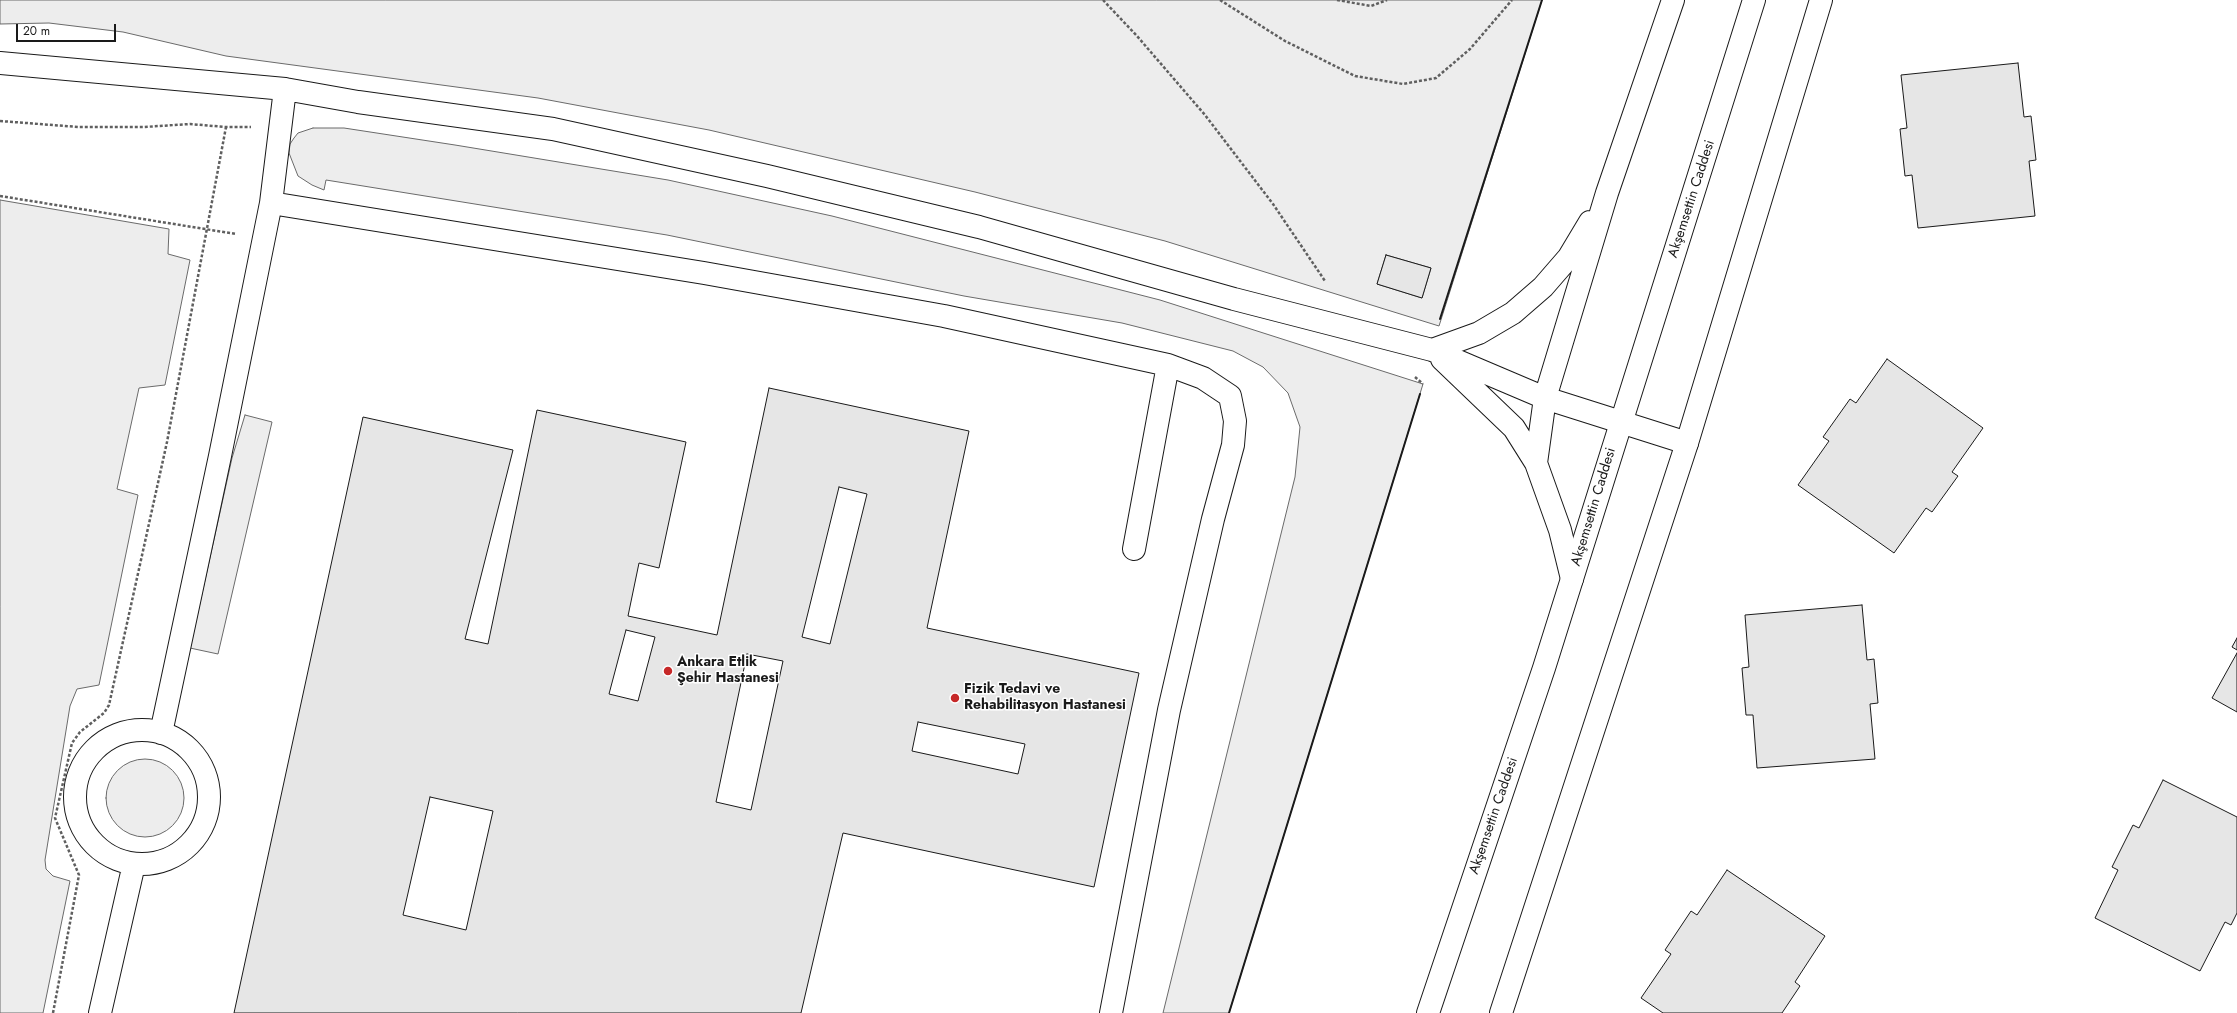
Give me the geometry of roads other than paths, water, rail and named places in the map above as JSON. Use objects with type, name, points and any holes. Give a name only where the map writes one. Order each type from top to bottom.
[{"type":"main road","points":[[1536,463],[1545,398],[1607,193],[1673,0]]},
{"type":"main road","name":"Akşemsettin Caddesi","points":[[1428,1013],[1544,668],[1620,422],[1754,0]]},
{"type":"main road","points":[[1501,1013],[1687,443],[1822,0]]},
{"type":"main road","points":[[0,63],[285,89],[358,102],[553,129],[767,176],[979,227],[1234,299],[1432,350],[1545,398],[1687,443]]},
{"type":"main road","points":[[161,733],[220,456],[271,203],[282,127],[285,89]]},
{"type":"main road","points":[[1432,350],[1479,332],[1513,313],[1543,287],[1569,257],[1607,193]]},
{"type":"main road","points":[[271,203],[704,273],[936,315],[1168,365],[1203,378],[1230,396],[1235,421],[1233,445],[1212,519],[1169,710],[1111,1013]]},
{"type":"main road","points":[[1432,350],[1514,428],[1536,463],[1560,530],[1572,579]]},
{"type":"main road","points":[[1134,549],[1168,365]]},
{"type":"main road","points":[[140,730],[161,733],[179,741],[197,760],[204,772],[209,791],[208,811],[201,829],[189,845],[173,857],[154,863],[134,864],[116,859],[99,849],[86,835],[78,817],[75,798],[77,779],[86,760],[107,741],[119,734],[140,730]]},
{"type":"main road","points":[[100,1013],[134,864]]},
{"type":"place","name":"Ankara Etlik Şehir Hastanesi","points":[[668,671]]},
{"type":"place","name":"Fizik Tedavi ve Rehabilitasyon Hastanesi","points":[[955,698]]}]
